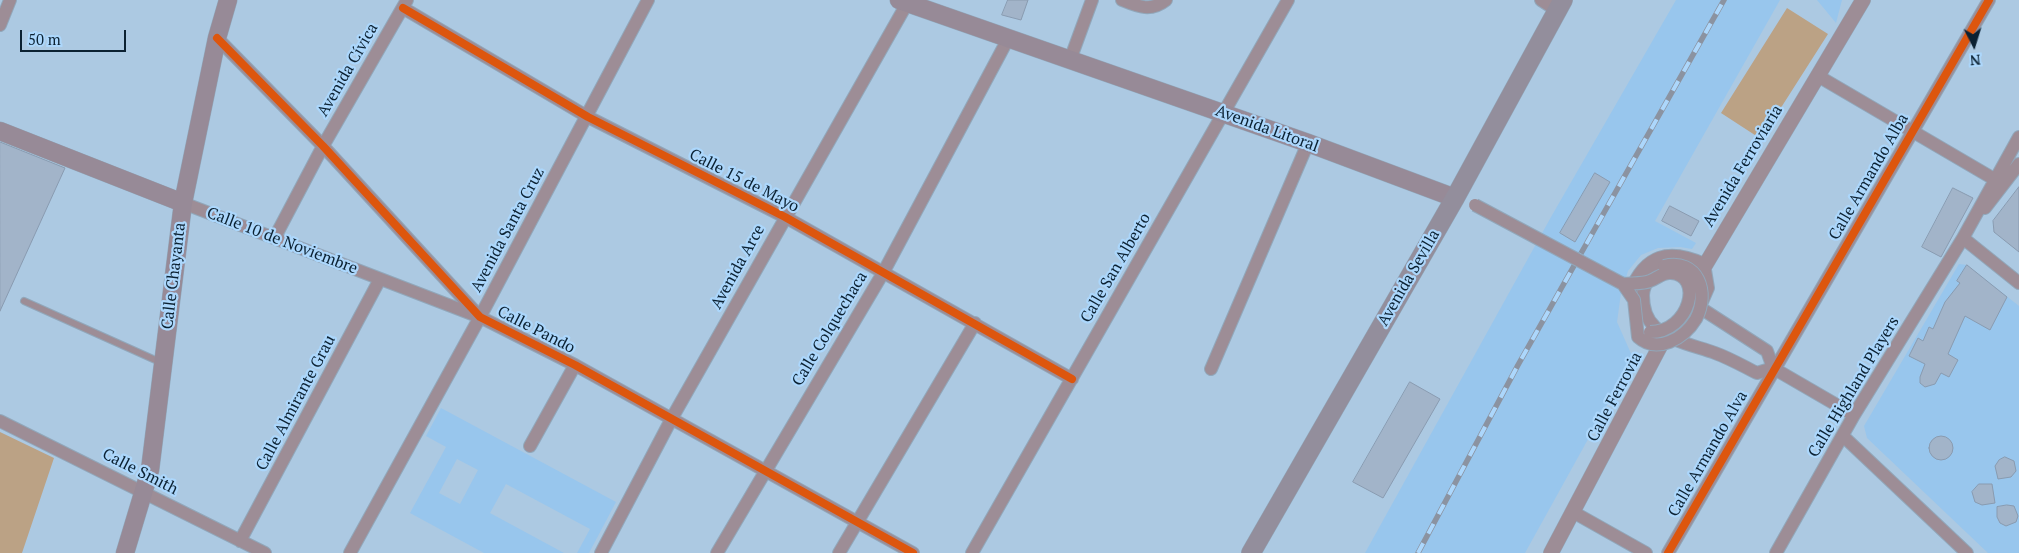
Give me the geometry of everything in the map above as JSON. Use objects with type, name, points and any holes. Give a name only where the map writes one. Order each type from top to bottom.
[{"type":"main road","name":"Calle Chayanta","points":[[124,553],[150,470],[183,203],[217,38],[228,0]]},
{"type":"main road","name":"Avenida Litoral","points":[[905,1],[1008,39],[1308,143],[1455,198]]},
{"type":"main road","name":"Avenida Sevilla","points":[[1251,553],[1455,198],[1561,5]]},
{"type":"main road","name":"Calle 10 de Noviembre","points":[[0,131],[183,203]]},
{"type":"street","points":[[0,24],[10,0]]},
{"type":"street","name":"Avenida Santa Cruz","points":[[350,553],[588,117],[648,0]]},
{"type":"street","points":[[1070,60],[1092,0]]},
{"type":"street","points":[[1122,0],[1141,8],[1157,8],[1166,0]]},
{"type":"street","name":"Calle San Alberto","points":[[972,553],[1288,0]]},
{"type":"street","points":[[1541,0],[1561,5]]},
{"type":"street","name":"Avenida Ferroviaria","points":[[1658,352],[1674,338],[1704,264],[1863,0]]},
{"type":"street","name":"Calle Armando Alba","points":[[1773,368],[1989,0]]},
{"type":"street","name":"Avenida Arce","points":[[601,553],[672,418],[905,1]]},
{"type":"street","name":"Calle 15 de Mayo","points":[[405,4],[588,117],[785,217],[1072,379]]},
{"type":"street","name":"Avenida Cívica","points":[[275,237],[323,146],[405,4]]},
{"type":"street","name":"Calle Pando","points":[[217,38],[323,146],[480,317],[575,365],[913,553]]},
{"type":"street","name":"Calle Colquechaca","points":[[717,553],[765,469],[883,273],[1008,39]]},
{"type":"street","points":[[1818,76],[1913,130],[1994,180]]},
{"type":"street","points":[[1963,238],[1994,180],[2015,151],[2019,137]]},
{"type":"street","points":[[1211,369],[1308,143]]},
{"type":"street","points":[[1963,238],[2019,164]]},
{"type":"street","name":"Avenida Litoral","points":[[1455,198],[1475,205],[1624,284]]},
{"type":"street","name":"Calle 10 de Noviembre","points":[[183,203],[480,317]]},
{"type":"street","points":[[1963,238],[2019,283]]},
{"type":"street","name":"Calle Highland Players","points":[[1776,553],[1844,436],[1854,415],[1963,238]]},
{"type":"street","points":[[1674,338],[1699,307],[1708,288],[1704,264],[1686,256],[1660,256],[1648,264],[1637,277],[1630,291],[1632,318],[1637,327],[1650,332],[1671,328],[1681,317],[1688,304],[1690,291],[1687,282],[1674,272],[1649,281],[1624,284],[1634,300],[1638,337],[1653,346],[1666,344],[1678,337],[1696,319],[1701,300],[1701,286],[1696,274],[1688,268],[1675,263],[1664,266],[1652,273],[1644,289],[1643,304],[1650,321],[1655,327],[1674,338],[1717,354],[1757,373],[1773,368]]},
{"type":"street","name":"Calle Almirante Grau","points":[[240,541],[380,279]]},
{"type":"street","points":[[1699,307],[1767,351],[1773,368],[1854,415]]},
{"type":"street","points":[[839,553],[975,323]]},
{"type":"street","name":"Calle Ferrovia","points":[[1551,553],[1658,352]]},
{"type":"street","points":[[530,446],[575,365]]},
{"type":"street","name":"Calle Armando Alva","points":[[1668,553],[1773,368]]},
{"type":"street","name":"Calle Smith","points":[[0,421],[265,553]]},
{"type":"street","points":[[1844,436],[1967,553]]},
{"type":"street","points":[[1573,512],[1646,553]]},
{"type":"lane","points":[[24,300],[163,364]]},
{"type":"shaded area","points":[[1676,0],[1780,0],[1655,221],[1696,243],[1692,249],[1680,247],[1658,248],[1641,255],[1628,271],[1621,293],[1617,322],[1633,358],[1525,553],[1365,553],[1551,217]]},
{"type":"shaded area","points":[[1817,0],[1842,0],[1836,23]]},
{"type":"shaded area","points":[[1787,8],[1828,34],[1761,139],[1721,113]]},
{"type":"shaded area","points":[[1959,264],[1967,265],[2019,306],[2019,553],[1988,553],[1867,438],[1864,426]]},
{"type":"shaded area","points":[[441,408],[616,502],[589,553],[577,553],[590,529],[506,484],[490,513],[564,553],[484,553],[410,513],[446,447],[426,436]],"holes":[[[457,459],[478,470],[460,504],[439,493]]]},
{"type":"shaded area","points":[[0,432],[54,458],[22,553],[0,553]]},
{"type":"building","points":[[1008,0],[1028,0],[1021,20],[1002,15]]},
{"type":"building","points":[[0,142],[65,168],[0,311]]},
{"type":"building","points":[[1595,173],[1610,182],[1575,242],[1560,233]]},
{"type":"building","points":[[2019,187],[2019,252],[1994,232],[1993,221]]},
{"type":"building","points":[[1953,188],[1973,198],[1941,257],[1922,247]]},
{"type":"building","points":[[1670,206],[1699,221],[1691,236],[1662,221]]},
{"type":"building","points":[[1967,265],[2007,297],[1990,330],[1965,316],[1948,354],[1958,360],[1949,377],[1941,373],[1935,384],[1925,387],[1920,383],[1920,377],[1925,364],[1909,356],[1918,338],[1923,341],[1929,327],[1933,329],[1945,302],[1960,283],[1957,281]]},
{"type":"building","points":[[1410,382],[1440,399],[1383,498],[1353,482]]},
{"type":"building","points":[[1941,436],[1950,439],[1953,448],[1950,457],[1941,460],[1932,457],[1929,448],[1932,439]]},
{"type":"building","points":[[2005,457],[2014,461],[2016,471],[2011,477],[1998,479],[1995,466],[1999,460]]},
{"type":"building","points":[[1979,484],[1992,484],[1995,503],[1982,505],[1975,502],[1972,492]]},
{"type":"building","points":[[2014,506],[2018,516],[2016,522],[2006,526],[2000,523],[1997,517],[1997,507]]},
{"type":"railway","points":[[1418,553],[1518,365],[1724,0]]},
{"type":"cycle path","points":[[1668,553],[1989,0]]},
{"type":"cycle path","points":[[403,8],[588,117],[785,217],[1072,379]]},
{"type":"cycle path","points":[[217,38],[323,146],[480,317],[575,365],[913,553]]}]
